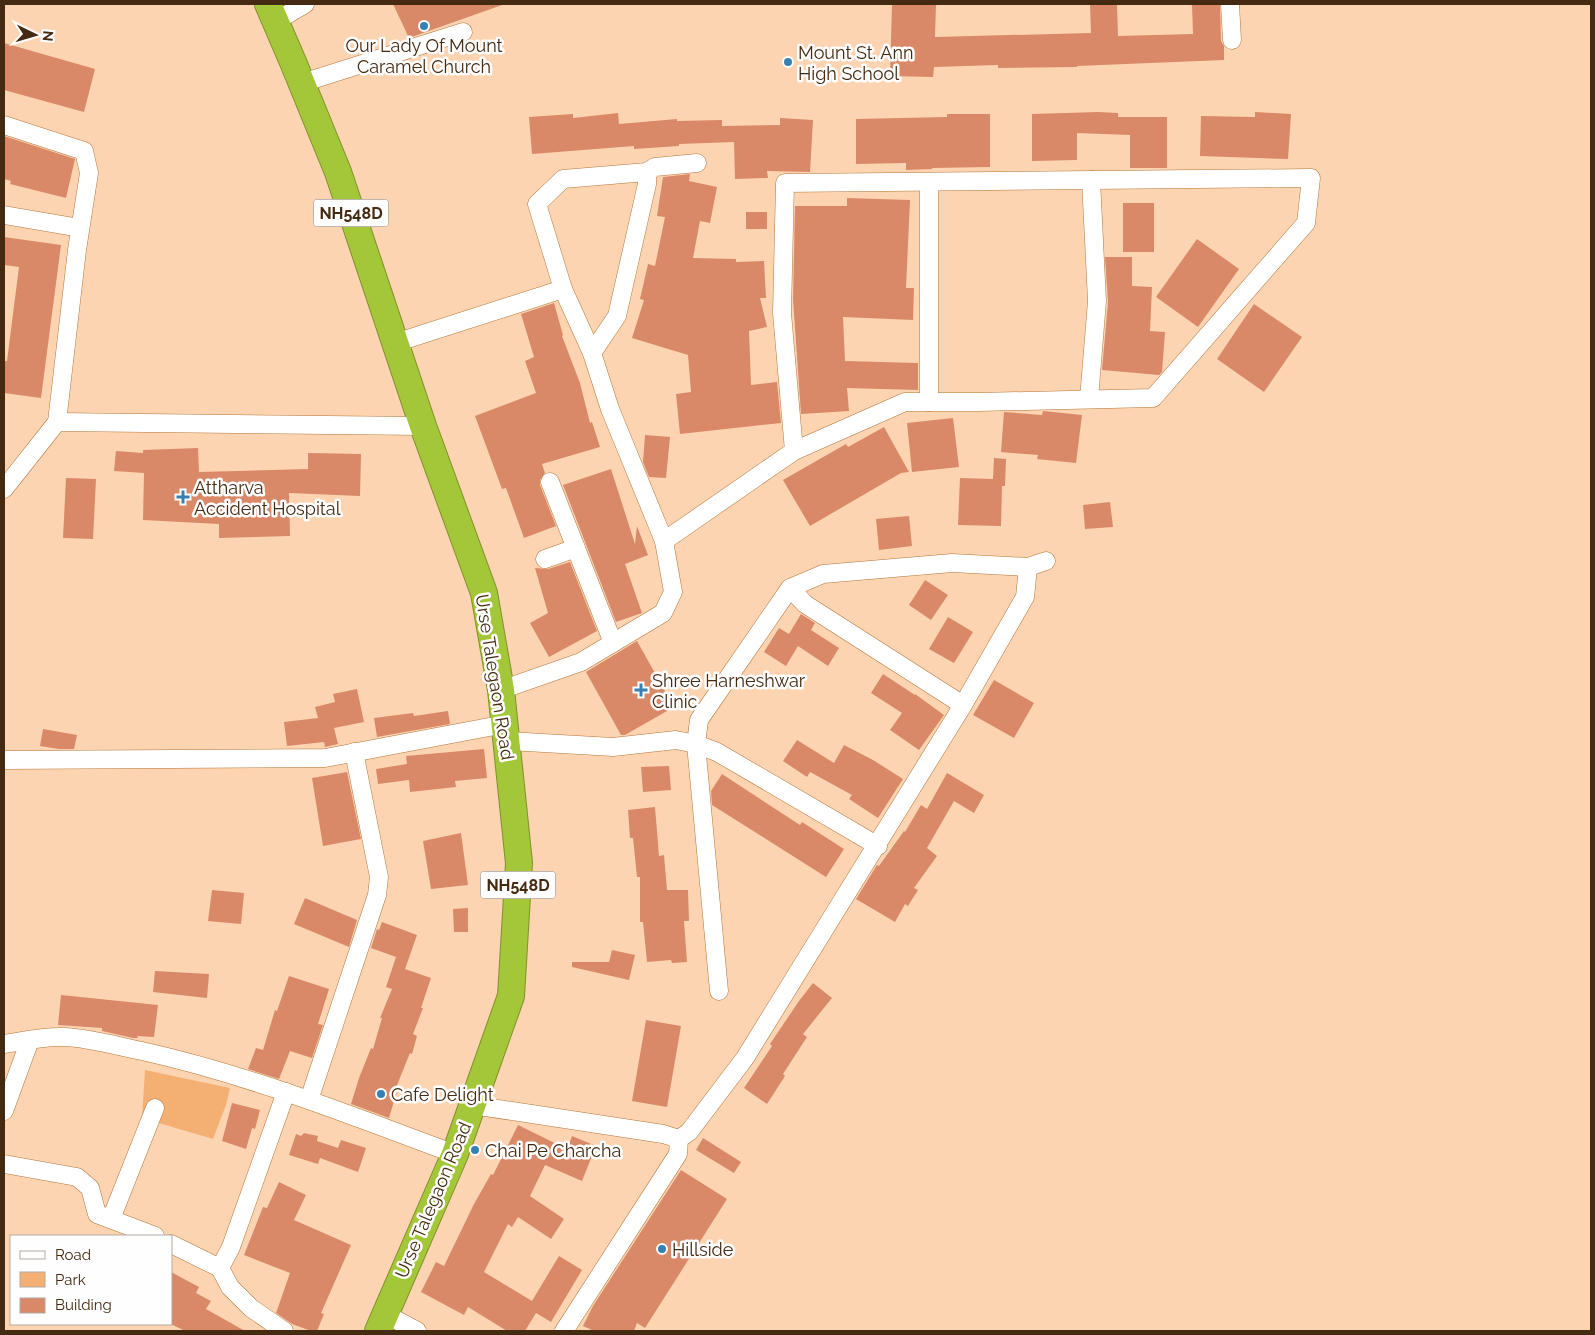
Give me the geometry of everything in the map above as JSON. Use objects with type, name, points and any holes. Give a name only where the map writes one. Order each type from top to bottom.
[{"type":"highway","name":"Urse Talegaon Road","points":[[272,13],[338,172],[423,426],[484,593],[501,690],[519,863],[511,996],[455,1154],[382,1323]]},
{"type":"street","points":[[272,13],[305,4]]},
{"type":"street","points":[[1230,4],[1232,40]]},
{"type":"street","points":[[302,83],[463,32]]},
{"type":"street","points":[[4,125],[84,151],[89,173],[77,250],[57,422],[4,489]]},
{"type":"street","points":[[501,690],[581,662],[663,613],[673,592],[664,541],[610,409],[592,353],[563,289],[537,204],[563,179],[647,172],[655,167],[697,163]]},
{"type":"street","points":[[592,353],[617,316],[647,184],[647,172]]},
{"type":"street","points":[[664,541],[794,452],[905,402],[1153,398],[1306,223],[1311,178],[785,183],[782,313],[794,452]]},
{"type":"street","points":[[1089,399],[1097,302],[1091,180]]},
{"type":"street","points":[[929,182],[929,402]]},
{"type":"street","points":[[4,214],[80,228]]},
{"type":"street","points":[[395,343],[563,289]]},
{"type":"street","points":[[57,422],[423,426]]},
{"type":"street","points":[[550,482],[613,643]]},
{"type":"street","points":[[546,559],[576,548]]},
{"type":"street","points":[[719,991],[696,744],[699,720],[790,588],[824,574],[952,562],[1028,567],[1046,562]]},
{"type":"street","points":[[679,1139],[689,1132],[745,1058],[878,846],[964,705],[1025,597],[1028,567]]},
{"type":"street","points":[[790,588],[805,604],[964,705]]},
{"type":"street","points":[[4,760],[325,758],[354,752],[506,732],[613,747],[676,740],[696,744],[717,752],[878,846]]},
{"type":"street","points":[[309,1100],[377,895],[379,877],[354,752]]},
{"type":"street","points":[[4,1044],[64,1037],[100,1042],[168,1057],[238,1076],[286,1092],[455,1154]]},
{"type":"street","points":[[4,1111],[30,1040]]},
{"type":"street","points":[[220,1268],[231,1247],[286,1092]]},
{"type":"street","points":[[472,1104],[663,1134],[679,1139]]},
{"type":"street","points":[[111,1219],[155,1108]]},
{"type":"street","points":[[564,1331],[678,1154],[679,1139]]},
{"type":"street","points":[[4,1164],[77,1177],[90,1188],[97,1214],[152,1235]]},
{"type":"street","points":[[172,1244],[220,1268],[230,1287],[246,1303],[284,1331]]},
{"type":"street","points":[[382,1323],[417,1331]]},
{"type":"green space","points":[[145,1070],[230,1088],[226,1105],[213,1139],[142,1118]]},
{"type":"building","name":"Our Lady Of Mount Caramel Church","points":[[393,4],[501,4],[502,5],[409,38]]},
{"type":"building","points":[[892,4],[936,4],[935,37],[1091,33],[1090,4],[1117,4],[1118,36],[1193,34],[1192,4],[1220,4],[1221,41],[1224,46],[1224,60],[1077,67],[998,68],[998,65],[934,67],[933,77],[890,76]]},
{"type":"building","points":[[4,43],[95,69],[84,112],[4,90]]},
{"type":"building","points":[[1255,112],[1291,114],[1288,159],[1200,156],[1201,116],[1255,117]]},
{"type":"building","points":[[618,113],[619,124],[677,119],[677,121],[722,120],[722,126],[780,125],[780,118],[813,120],[810,172],[767,171],[768,178],[735,179],[734,142],[679,144],[679,146],[634,149],[634,146],[532,154],[529,117],[573,114],[573,118]]},
{"type":"building","points":[[1118,113],[1118,117],[1167,117],[1167,168],[1130,168],[1130,135],[1077,133],[1077,160],[1032,161],[1032,114]]},
{"type":"building","points":[[947,114],[990,114],[990,167],[906,170],[906,163],[856,164],[856,119],[947,117]]},
{"type":"building","points":[[4,136],[75,159],[66,198],[10,184],[11,181],[4,179]]},
{"type":"building","points":[[690,174],[689,181],[717,187],[710,223],[700,221],[693,258],[736,259],[736,262],[764,261],[766,298],[760,298],[767,327],[749,331],[751,385],[777,382],[781,423],[680,434],[676,394],[691,392],[688,355],[632,338],[644,300],[640,299],[648,264],[655,266],[665,217],[657,216],[663,177]]},
{"type":"building","points":[[847,198],[910,200],[906,288],[914,288],[913,320],[843,317],[845,361],[918,363],[918,390],[847,388],[849,411],[801,414],[793,299],[795,206],[847,206]]},
{"type":"building","points":[[1123,203],[1154,203],[1154,252],[1123,252]]},
{"type":"building","points":[[746,212],[767,212],[767,229],[746,229]]},
{"type":"building","points":[[4,237],[61,245],[41,398],[4,393],[4,361],[7,361],[19,267],[4,265]]},
{"type":"building","points":[[1197,239],[1239,269],[1198,327],[1156,297]]},
{"type":"building","points":[[1105,257],[1132,257],[1132,286],[1152,287],[1150,331],[1165,332],[1162,372],[1159,375],[1102,370],[1108,302]]},
{"type":"building","points":[[554,303],[562,336],[580,383],[590,423],[592,422],[600,447],[542,464],[545,473],[540,480],[540,485],[556,526],[524,538],[506,488],[502,489],[475,416],[536,393],[525,361],[534,357],[521,314]]},
{"type":"building","points":[[1254,304],[1302,337],[1264,392],[1217,359]]},
{"type":"building","points":[[1043,411],[1082,415],[1076,463],[1037,459],[1038,455],[1001,452],[1004,412],[1042,415]]},
{"type":"building","points":[[953,418],[959,467],[912,472],[907,423]]},
{"type":"building","points":[[884,427],[909,472],[901,473],[810,526],[783,480],[846,444],[848,447]]},
{"type":"building","points":[[645,435],[670,437],[666,478],[649,477],[643,462]]},
{"type":"building","points":[[198,448],[199,472],[308,469],[308,453],[361,454],[360,496],[289,493],[290,536],[219,538],[219,524],[143,520],[144,473],[114,471],[116,451],[143,453],[143,450]]},
{"type":"building","points":[[994,458],[1006,459],[1005,486],[1002,486],[1001,526],[958,525],[960,478],[993,479]]},
{"type":"building","points":[[611,469],[635,544],[637,526],[648,555],[625,564],[642,613],[616,622],[563,485]]},
{"type":"building","points":[[66,478],[96,479],[93,539],[63,538]]},
{"type":"building","points":[[1110,502],[1113,527],[1085,529],[1083,505]]},
{"type":"building","points":[[909,516],[912,546],[879,550],[876,519]]},
{"type":"building","points":[[570,562],[597,631],[549,657],[530,623],[548,613],[535,568],[548,569]]},
{"type":"building","points":[[925,580],[948,595],[931,620],[909,605]]},
{"type":"building","points":[[801,614],[815,623],[811,630],[839,648],[828,666],[798,646],[786,666],[764,652],[779,628],[789,634]]},
{"type":"building","points":[[948,617],[973,632],[954,663],[929,649]]},
{"type":"building","points":[[637,641],[674,707],[625,735],[621,735],[586,672]]},
{"type":"building","points":[[883,674],[944,715],[919,750],[890,730],[902,713],[871,693]]},
{"type":"building","points":[[994,680],[1034,703],[1014,738],[973,715]]},
{"type":"building","points":[[357,689],[364,722],[334,728],[338,744],[325,747],[324,742],[287,746],[284,722],[318,718],[315,707],[335,702],[333,694]]},
{"type":"building","points":[[448,711],[450,724],[377,737],[374,718],[413,713],[414,716]]},
{"type":"building","points":[[43,729],[77,735],[74,749],[40,746]]},
{"type":"building","points":[[797,740],[834,763],[844,745],[903,779],[878,818],[849,799],[852,795],[810,772],[807,777],[783,761]]},
{"type":"building","points":[[484,749],[487,778],[455,781],[456,787],[410,792],[409,780],[378,784],[376,769],[407,764],[406,756]]},
{"type":"building","points":[[669,766],[671,790],[643,792],[641,767]]},
{"type":"building","points":[[347,772],[361,839],[323,846],[312,778]]},
{"type":"building","points":[[947,773],[984,795],[974,813],[954,801],[927,848],[937,856],[914,888],[918,890],[908,906],[905,904],[895,922],[856,899],[877,865],[879,866],[905,832],[921,805],[927,809]]},
{"type":"building","points":[[722,774],[800,825],[802,822],[844,849],[826,877],[712,805],[711,791]]},
{"type":"building","points":[[655,807],[659,856],[664,855],[667,890],[688,890],[689,921],[684,921],[687,962],[672,963],[671,960],[647,962],[643,922],[640,922],[640,877],[637,877],[633,838],[630,838],[628,810]]},
{"type":"building","points":[[461,833],[468,885],[431,889],[423,841]]},
{"type":"building","points":[[212,890],[244,893],[241,924],[208,921]]},
{"type":"building","points":[[305,898],[357,920],[349,947],[294,924]]},
{"type":"building","points":[[468,908],[468,932],[454,932],[453,909]]},
{"type":"building","points":[[382,922],[417,935],[405,969],[431,978],[421,1008],[423,1008],[413,1034],[417,1036],[412,1054],[410,1053],[395,1090],[397,1091],[389,1118],[351,1104],[371,1048],[373,1049],[382,1018],[380,1018],[392,989],[386,987],[396,957],[371,948],[377,929],[379,930]]},
{"type":"building","points":[[612,950],[635,955],[629,980],[572,967],[572,962],[609,962]]},
{"type":"building","points":[[155,971],[209,974],[207,998],[153,992]]},
{"type":"building","points":[[289,976],[329,989],[318,1024],[323,1025],[312,1058],[290,1051],[279,1079],[248,1069],[256,1048],[263,1050],[275,1010],[277,1011]]},
{"type":"building","points":[[813,983],[832,998],[803,1034],[807,1037],[783,1074],[785,1076],[767,1104],[744,1088],[772,1046],[770,1044]]},
{"type":"building","points":[[61,995],[158,1005],[154,1037],[137,1036],[138,1038],[133,1038],[102,1031],[102,1028],[58,1025]]},
{"type":"building","points":[[646,1020],[681,1026],[667,1107],[632,1101]]},
{"type":"building","points":[[232,1103],[260,1110],[255,1129],[252,1128],[246,1149],[222,1141]]},
{"type":"building","points":[[518,1125],[567,1149],[572,1136],[596,1146],[582,1181],[545,1165],[530,1196],[564,1219],[551,1239],[518,1217],[512,1227],[508,1224],[484,1272],[532,1301],[559,1256],[582,1270],[551,1322],[536,1313],[525,1331],[507,1331],[468,1307],[464,1315],[421,1292],[436,1262],[444,1266],[474,1204],[491,1174],[493,1175]]},
{"type":"building","points":[[304,1133],[318,1136],[317,1141],[338,1148],[341,1140],[366,1148],[358,1172],[320,1158],[318,1164],[289,1155],[296,1134],[301,1136]]},
{"type":"building","points":[[703,1138],[741,1162],[734,1173],[696,1150]]},
{"type":"building","name":"Hillside","points":[[681,1170],[727,1199],[645,1328],[637,1323],[634,1331],[594,1331],[583,1326],[593,1306]]},
{"type":"building","points":[[279,1182],[306,1195],[294,1220],[351,1245],[321,1313],[324,1314],[317,1331],[311,1331],[292,1324],[276,1313],[290,1273],[244,1255],[263,1207],[267,1208]]},
{"type":"building","points":[[172,1273],[199,1287],[196,1293],[211,1301],[206,1309],[245,1331],[185,1331],[172,1324]]},
{"type":"place","name":"Our Lady Of Mount Caramel Church","points":[[424,26]]},
{"type":"place","name":"Mount St. Ann High School","points":[[788,62]]},
{"type":"place","name":"Attharva Accident Hospital","points":[[183,497]]},
{"type":"place","name":"Shree Harneshwar Clinic","points":[[641,690]]},
{"type":"place","name":"Cafe Delight","points":[[381,1094]]},
{"type":"place","name":"Chai Pe Charcha","points":[[475,1150]]},
{"type":"place","name":"Hillside","points":[[662,1249]]}]
